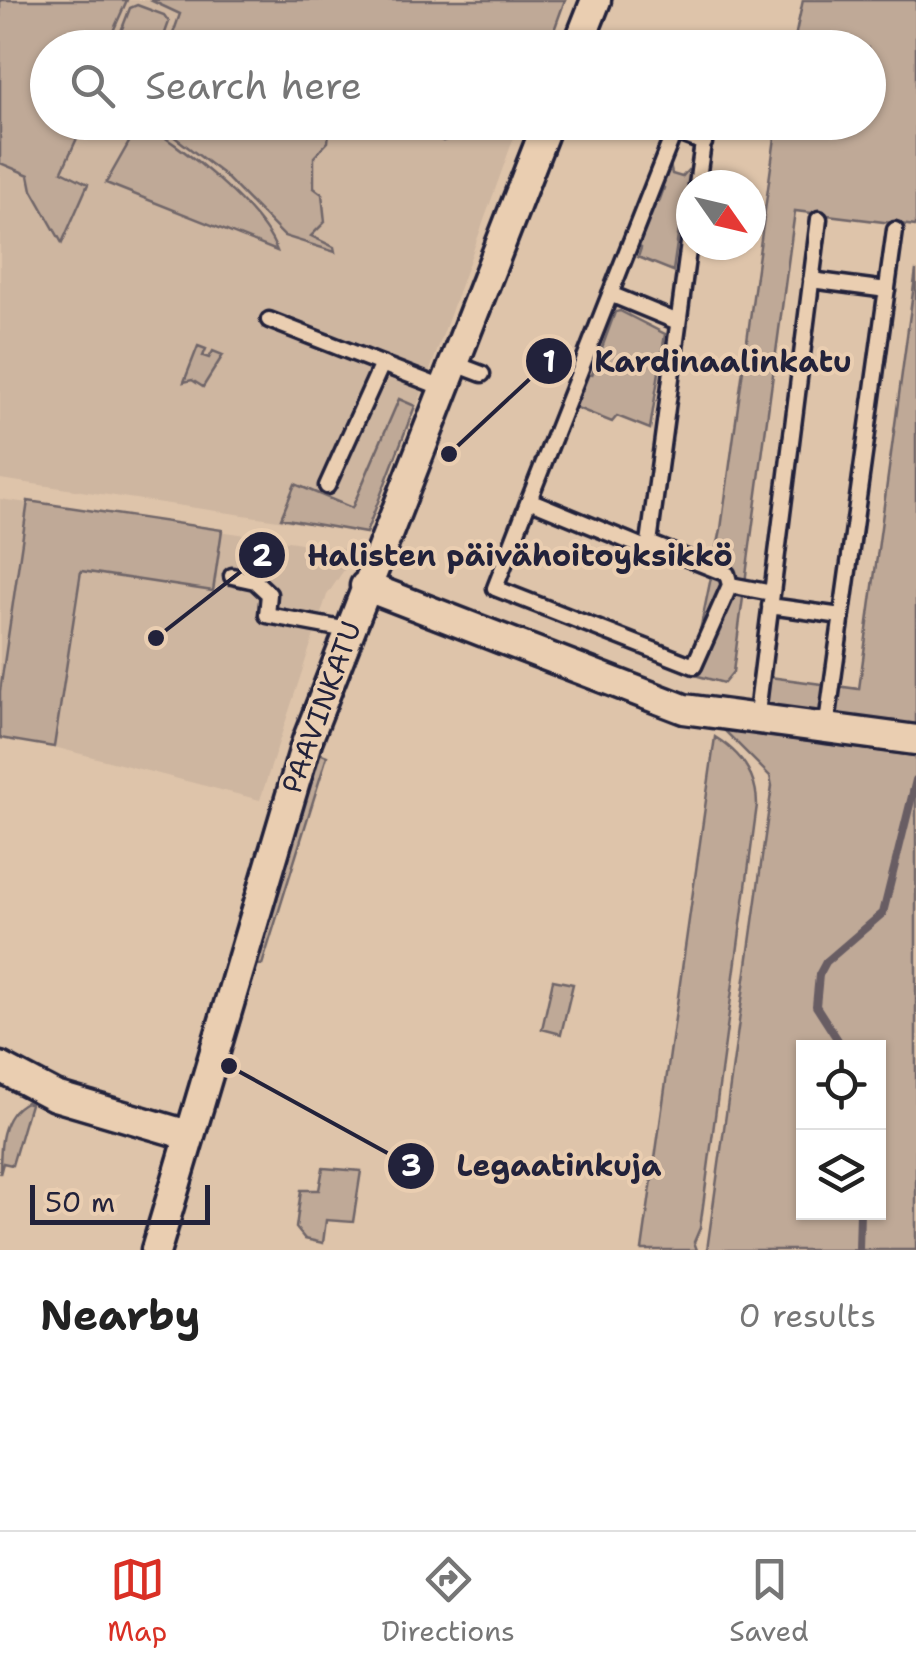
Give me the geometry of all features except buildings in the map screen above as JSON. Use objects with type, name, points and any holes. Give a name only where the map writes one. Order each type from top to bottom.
[{"type":"street","points":[[584,30],[596,0]]},
{"type":"street","name":"PAAVINKATU","points":[[156,1250],[287,801],[348,630],[541,140]]},
{"type":"street","points":[[365,586],[684,708],[756,722],[916,740]]},
{"type":"street","points":[[0,1067],[56,1096],[188,1136]]},
{"type":"lane","points":[[529,500],[643,547],[649,544],[727,574],[730,585],[694,666],[495,588],[529,500],[671,140]]},
{"type":"lane","points":[[699,140],[704,143]]},
{"type":"lane","points":[[700,170],[704,140]]},
{"type":"lane","points":[[756,722],[818,219]]},
{"type":"lane","points":[[826,730],[895,230]]},
{"type":"lane","points":[[649,544],[687,260]]},
{"type":"lane","points":[[811,280],[886,290]]},
{"type":"lane","points":[[610,294],[678,322]]},
{"type":"lane","points":[[269,320],[382,364],[448,376],[482,374]]},
{"type":"lane","points":[[327,486],[382,364]]},
{"type":"lane","points":[[232,576],[255,581],[270,594],[266,614],[348,630]]},
{"type":"lane","points":[[730,585],[771,600],[841,616]]},
{"type":"shaded area","points":[[0,0],[194,0],[231,30],[30,30],[30,140],[513,140],[423,390],[366,533],[0,479]]},
{"type":"shaded area","points":[[0,0],[127,0],[114,30],[30,30],[30,140],[76,140],[62,171],[88,184],[62,243],[32,190],[29,175],[0,163]]},
{"type":"shaded area","points":[[150,0],[565,0],[554,30],[174,30],[180,14]]},
{"type":"shaded area","points":[[803,0],[916,0],[916,226],[795,211],[733,672],[724,683],[691,674],[721,529],[758,260],[766,260],[766,203],[775,140],[886,140],[886,30],[797,30]]},
{"type":"shaded area","points":[[137,5],[164,15],[169,22],[166,30],[122,30],[130,8]]},
{"type":"shaded area","points":[[130,140],[168,140],[237,197],[255,216],[277,251],[106,183]]},
{"type":"shaded area","points":[[178,140],[328,140],[314,157],[314,188],[322,194],[325,222],[311,236],[334,247],[335,252],[284,236],[222,173]]},
{"type":"shaded area","points":[[669,159],[672,174],[676,175],[673,271],[638,257],[641,248],[635,244],[654,200],[659,202],[664,188],[659,184]]},
{"type":"shaded area","points":[[916,270],[916,726],[766,710],[762,676],[859,689]]},
{"type":"shaded area","points":[[615,312],[665,334],[650,429],[617,416],[612,422],[572,406],[584,374],[592,375]]},
{"type":"shaded area","points":[[198,346],[206,349],[203,356],[209,358],[213,351],[223,355],[203,387],[192,380],[184,382]]},
{"type":"shaded area","points":[[399,399],[415,406],[366,533],[281,518],[295,484],[352,508]]},
{"type":"shaded area","points":[[0,499],[357,551],[327,595],[260,800],[54,747],[0,738]]},
{"type":"shaded area","points":[[28,501],[222,530],[213,591],[81,571],[54,747],[0,738],[0,691]]},
{"type":"shaded area","points":[[724,730],[916,756],[916,1250],[707,1250],[772,786],[770,776]]},
{"type":"shaded area","points":[[715,737],[746,766],[757,805],[700,1228],[694,1242],[697,1250],[642,1250]]},
{"type":"shaded area","points":[[319,753],[327,756],[262,965],[251,964]]},
{"type":"shaded area","points":[[553,980],[573,984],[561,1034],[542,1029]]},
{"type":"shaded area","points":[[26,1102],[30,1104],[12,1165],[3,1163],[0,1174],[6,1124]]},
{"type":"shaded area","points":[[323,1168],[361,1171],[353,1222],[326,1220],[323,1243],[305,1239],[296,1228],[301,1190],[319,1190]]},
{"type":"waterway","points":[[838,1040],[816,1006],[819,975],[826,962],[883,913],[916,780]]},
{"type":"waterway","points":[[859,1250],[860,1220]]},
{"type":"place","name":"Kardinaalinkatu","points":[[449,454]]},
{"type":"place","name":"Halisten päivähoitoyksikkö","points":[[156,638]]},
{"type":"place","name":"Legaatinkuja","points":[[229,1066]]}]
